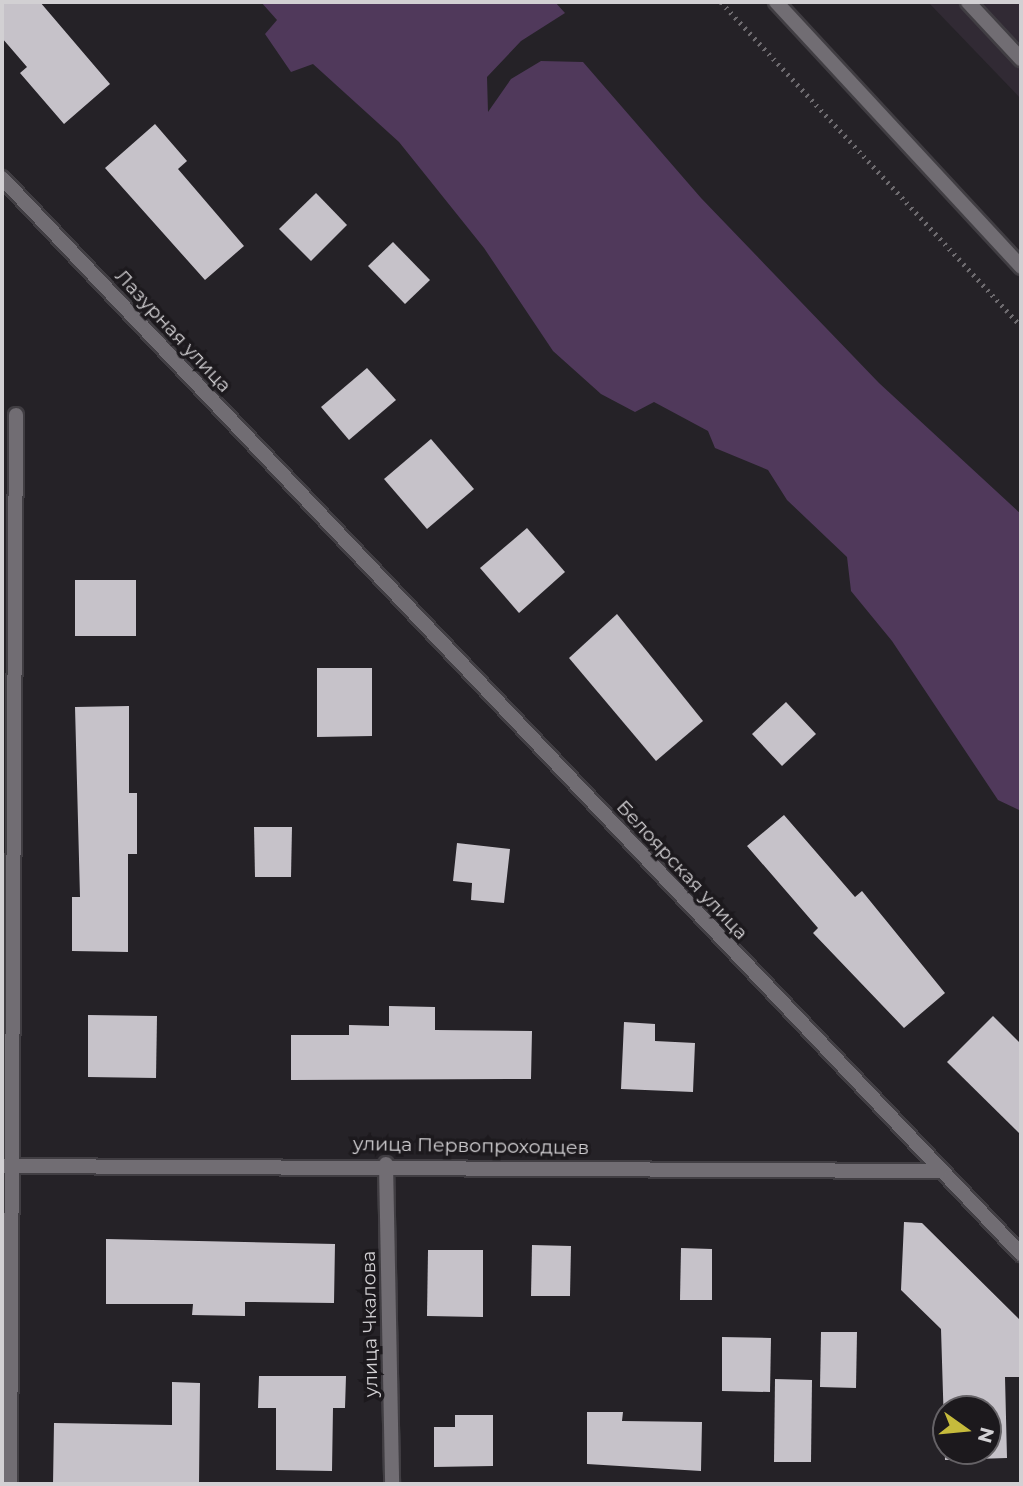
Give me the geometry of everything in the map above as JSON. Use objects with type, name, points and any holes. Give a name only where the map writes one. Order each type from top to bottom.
[{"type":"street","points":[[776,2],[1021,267]]},
{"type":"street","points":[[968,2],[1021,59]]},
{"type":"street","name":"Лазурная улица","points":[[2,177],[317,512]]},
{"type":"street","points":[[10,1484],[8,1166],[16,415]]},
{"type":"street","name":"Белоярская улица","points":[[317,512],[1021,1254]]},
{"type":"street","name":"улица Первопроходцев","points":[[8,1166],[386,1164],[940,1171]]},
{"type":"street","name":"улица Чкалова","points":[[386,1164],[392,1484]]},
{"type":"path","points":[[721,2],[1021,326]]},
{"type":"shaded area","points":[[261,2],[555,2],[565,13],[521,41],[487,77],[488,112],[511,79],[541,61],[583,62],[701,198],[879,383],[1021,514],[1021,811],[998,800],[892,641],[851,591],[847,557],[787,500],[768,470],[715,448],[708,431],[654,402],[635,412],[601,394],[553,351],[484,248],[399,142],[313,64],[291,72],[265,34],[277,20]]},
{"type":"shaded area","points":[[928,2],[1021,2],[1021,99]]},
{"type":"building","points":[[2,2],[40,2],[110,84],[64,124],[20,73],[27,67],[2,38]]},
{"type":"building","points":[[155,124],[187,161],[178,169],[244,246],[205,280],[105,168]]},
{"type":"building","points":[[316,193],[347,225],[311,261],[279,229]]},
{"type":"building","points":[[393,242],[430,280],[405,304],[368,266]]},
{"type":"building","points":[[367,368],[396,400],[349,440],[321,407]]},
{"type":"building","points":[[431,439],[474,489],[427,529],[384,479]]},
{"type":"building","points":[[527,528],[565,572],[519,613],[480,568]]},
{"type":"building","points":[[75,580],[136,580],[136,636],[75,636]]},
{"type":"building","points":[[617,614],[703,721],[656,761],[569,658]]},
{"type":"building","points":[[317,668],[372,668],[372,736],[317,737]]},
{"type":"building","points":[[786,702],[816,734],[782,766],[752,734]]},
{"type":"building","points":[[129,706],[129,793],[137,793],[137,854],[128,854],[128,952],[72,951],[72,897],[80,897],[75,707]]},
{"type":"building","points":[[784,815],[855,897],[862,891],[945,993],[904,1028],[813,933],[818,928],[747,846]]},
{"type":"building","points":[[254,827],[292,827],[291,877],[255,877]]},
{"type":"building","points":[[457,843],[510,849],[504,903],[471,900],[472,883],[453,881]]},
{"type":"building","points":[[389,1006],[435,1007],[435,1030],[532,1031],[531,1079],[291,1080],[291,1035],[349,1035],[349,1025],[389,1026]]},
{"type":"building","points":[[88,1015],[157,1016],[156,1078],[88,1077]]},
{"type":"building","points":[[993,1016],[1021,1044],[1021,1135],[947,1062]]},
{"type":"building","points":[[624,1022],[655,1024],[655,1041],[695,1043],[693,1092],[621,1089]]},
{"type":"building","points":[[904,1222],[922,1223],[1021,1321],[1021,1377],[1005,1377],[1007,1458],[1002,1458],[1002,1395],[943,1395],[941,1329],[901,1290]]},
{"type":"building","points":[[106,1239],[335,1244],[334,1303],[245,1302],[245,1316],[192,1315],[193,1304],[106,1304]]},
{"type":"building","points":[[532,1245],[571,1246],[570,1296],[531,1296]]},
{"type":"building","points":[[681,1248],[712,1249],[712,1300],[680,1300]]},
{"type":"building","points":[[428,1250],[483,1250],[483,1317],[427,1316]]},
{"type":"building","points":[[821,1332],[857,1332],[856,1388],[820,1387]]},
{"type":"building","points":[[722,1337],[771,1338],[770,1392],[722,1391]]},
{"type":"building","points":[[259,1376],[346,1376],[345,1408],[333,1408],[332,1471],[276,1470],[276,1408],[258,1408]]},
{"type":"building","points":[[775,1379],[812,1380],[811,1462],[774,1462]]},
{"type":"building","points":[[172,1382],[200,1383],[199,1484],[53,1484],[54,1423],[172,1425]]},
{"type":"building","points":[[587,1412],[623,1412],[622,1421],[702,1422],[701,1471],[587,1464]]},
{"type":"building","points":[[455,1415],[493,1415],[493,1466],[434,1467],[434,1427],[455,1427]]}]
